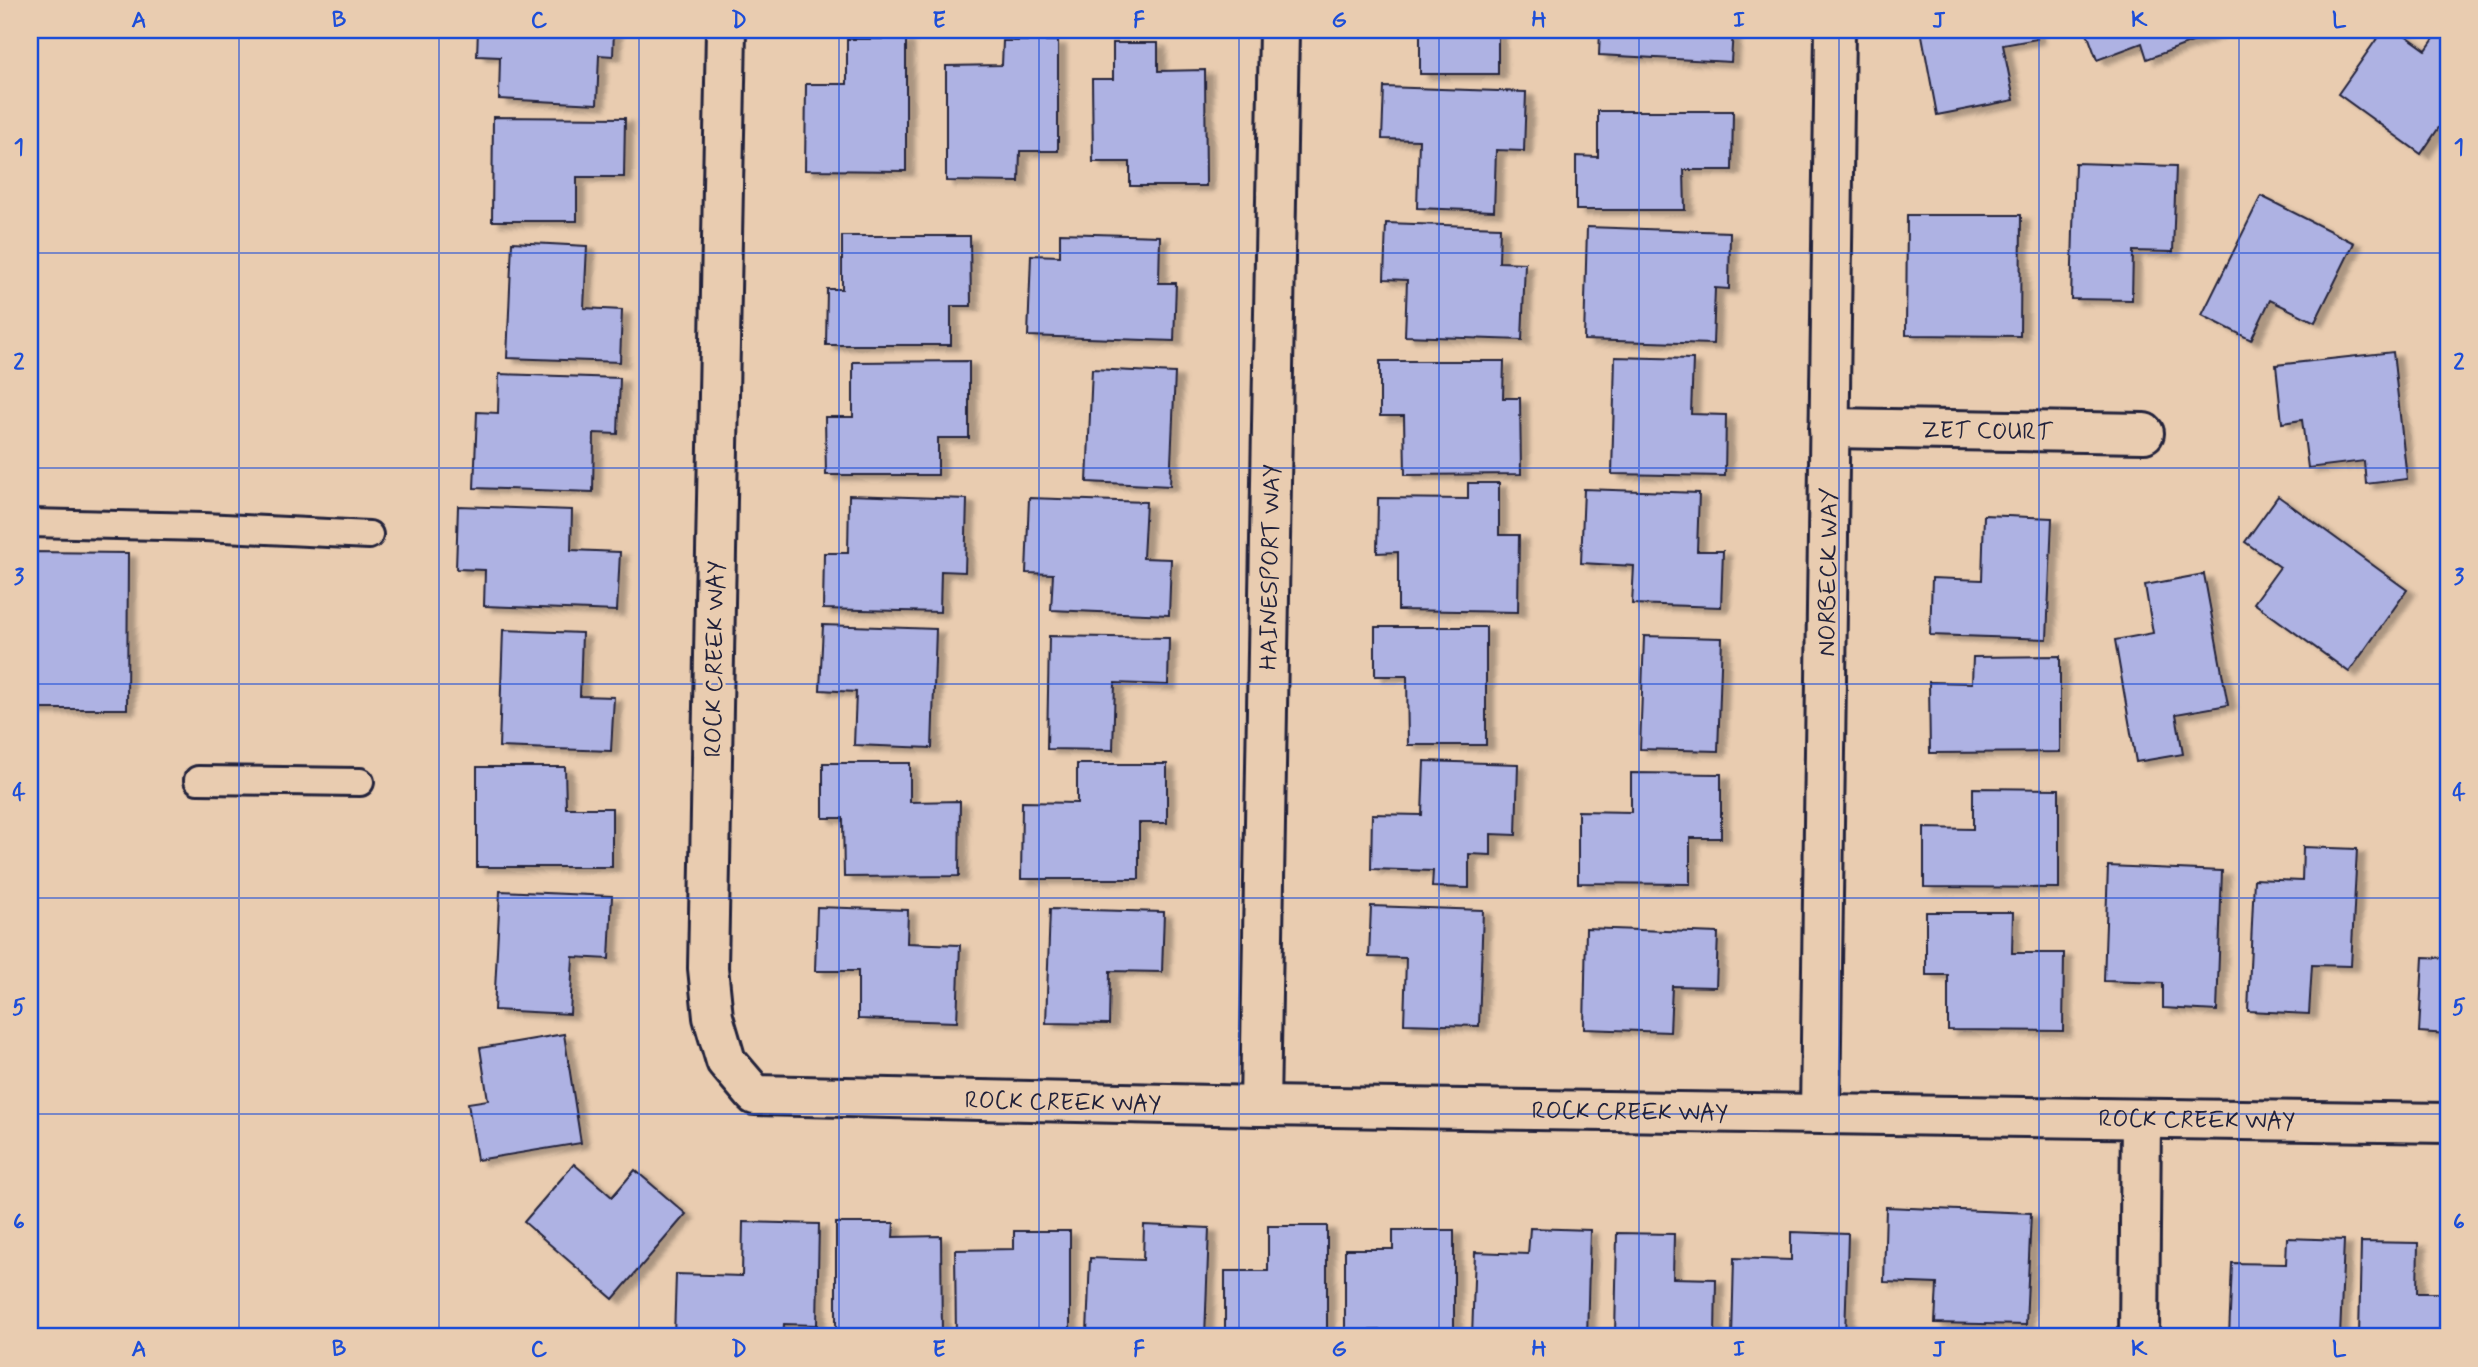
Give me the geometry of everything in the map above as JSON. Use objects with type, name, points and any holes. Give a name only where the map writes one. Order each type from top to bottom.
[{"type":"street","name":"ROCK CREEK WAY","points":[[726,30],[708,968],[713,1017],[726,1061],[755,1095],[1260,1106],[2448,1123]]},
{"type":"street","name":"HAINESPORT WAY","points":[[1260,1106],[1279,30]]},
{"type":"street","name":"NORBECK WAY","points":[[1820,1114],[1835,30]]},
{"type":"street","name":"ZET COURT","points":[[1829,428],[2144,433]]},
{"type":"street","points":[[2139,1337],[2141,1119]]},
{"type":"lane","points":[[30,523],[204,527],[369,535]]},
{"type":"lane","points":[[198,780],[360,782]]},
{"type":"building","points":[[478,30],[614,30],[613,56],[599,55],[597,104],[499,99],[500,57],[477,56]]},
{"type":"building","points":[[1420,30],[1498,30],[1498,74],[1420,74]]},
{"type":"building","points":[[1600,30],[1733,30],[1731,62],[1599,55]]},
{"type":"building","points":[[1921,30],[2035,30],[2037,39],[2003,45],[2014,100],[1937,115]]},
{"type":"building","points":[[2086,30],[2212,30],[2214,34],[2147,59],[2142,43],[2097,60]]},
{"type":"building","points":[[2383,30],[2398,30],[2426,50],[2440,30],[2448,30],[2448,114],[2421,154],[2338,94]]},
{"type":"building","points":[[847,39],[906,39],[906,171],[805,170],[806,84],[847,84]]},
{"type":"building","points":[[1003,41],[1058,41],[1058,151],[1020,151],[1019,182],[946,181],[946,66],[1002,65]]},
{"type":"building","points":[[1113,43],[1158,43],[1158,71],[1205,70],[1206,186],[1130,186],[1130,162],[1093,162],[1092,79],[1113,79]]},
{"type":"building","points":[[1384,87],[1526,92],[1524,151],[1496,150],[1494,211],[1417,208],[1419,140],[1382,139]]},
{"type":"building","points":[[1598,111],[1733,111],[1732,170],[1684,170],[1685,210],[1576,210],[1576,156],[1598,157]]},
{"type":"building","points":[[493,117],[625,118],[624,177],[577,177],[577,221],[492,221]]},
{"type":"building","points":[[2075,163],[2176,166],[2173,252],[2133,251],[2132,300],[2071,299]]},
{"type":"building","points":[[2261,196],[2354,243],[2315,322],[2270,300],[2251,340],[2202,315]]},
{"type":"building","points":[[1907,215],[2021,215],[2020,336],[1906,335]]},
{"type":"building","points":[[1386,223],[1500,227],[1499,262],[1525,263],[1522,340],[1405,336],[1407,280],[1384,279]]},
{"type":"building","points":[[1587,227],[1730,232],[1729,289],[1715,288],[1713,344],[1584,340]]},
{"type":"building","points":[[1060,233],[1160,236],[1159,283],[1176,283],[1174,341],[1028,336],[1031,255],[1060,256]]},
{"type":"building","points":[[842,236],[970,236],[971,306],[951,306],[951,345],[826,345],[827,289],[842,289]]},
{"type":"building","points":[[512,242],[587,246],[584,308],[622,310],[620,362],[507,358]]},
{"type":"building","points":[[2393,352],[2407,479],[2366,484],[2364,461],[2308,468],[2302,420],[2282,423],[2276,365]]},
{"type":"building","points":[[1615,357],[1693,359],[1691,414],[1726,415],[1725,476],[1612,474]]},
{"type":"building","points":[[969,361],[969,438],[938,438],[938,475],[826,475],[825,417],[853,417],[853,362]]},
{"type":"building","points":[[1380,361],[1504,361],[1503,398],[1520,398],[1521,474],[1405,475],[1404,416],[1380,416]]},
{"type":"building","points":[[1092,369],[1175,373],[1170,486],[1087,482]]},
{"type":"building","points":[[499,374],[620,378],[618,434],[594,433],[593,492],[474,488],[477,412],[498,413]]},
{"type":"building","points":[[1468,483],[1499,483],[1499,535],[1519,535],[1518,612],[1398,610],[1398,552],[1377,553],[1378,498],[1468,499]]},
{"type":"building","points":[[1584,489],[1699,493],[1697,551],[1723,551],[1721,607],[1632,604],[1634,566],[1581,563]]},
{"type":"building","points":[[849,495],[967,499],[965,572],[941,571],[940,612],[823,609],[824,553],[848,553]]},
{"type":"building","points":[[2278,496],[2407,590],[2349,672],[2254,603],[2280,567],[2245,542]]},
{"type":"building","points":[[1029,498],[1146,502],[1143,558],[1171,559],[1169,615],[1051,610],[1053,574],[1026,573]]},
{"type":"building","points":[[458,506],[572,510],[571,550],[620,552],[617,611],[484,606],[485,570],[456,569]]},
{"type":"building","points":[[1984,515],[2052,518],[2047,639],[1930,635],[1932,578],[1982,580]]},
{"type":"building","points":[[30,552],[128,553],[127,709],[30,709]]},
{"type":"building","points":[[2204,574],[2228,705],[2176,714],[2183,754],[2136,762],[2115,640],[2153,633],[2145,585]]},
{"type":"building","points":[[823,625],[936,629],[932,748],[854,745],[856,692],[820,690]]},
{"type":"building","points":[[1375,627],[1486,627],[1486,745],[1408,745],[1407,676],[1375,676]]},
{"type":"building","points":[[503,630],[582,633],[580,696],[614,697],[611,751],[499,747]]},
{"type":"building","points":[[1049,636],[1169,638],[1168,685],[1115,683],[1113,750],[1047,749]]},
{"type":"building","points":[[1644,636],[1722,638],[1718,751],[1640,749]]},
{"type":"building","points":[[2060,656],[2060,752],[1930,753],[1929,682],[1972,683],[1973,657]]},
{"type":"building","points":[[1424,761],[1518,764],[1516,835],[1491,834],[1491,855],[1469,854],[1469,888],[1432,887],[1433,871],[1371,869],[1372,814],[1422,815]]},
{"type":"building","points":[[823,763],[910,763],[910,802],[960,801],[959,876],[844,877],[843,818],[823,818]]},
{"type":"building","points":[[1077,764],[1167,764],[1167,823],[1139,823],[1139,879],[1021,879],[1022,802],[1077,803]]},
{"type":"building","points":[[477,767],[565,767],[566,808],[612,808],[612,867],[477,867]]},
{"type":"building","points":[[1631,773],[1721,774],[1721,838],[1690,838],[1690,884],[1578,883],[1578,811],[1631,812]]},
{"type":"building","points":[[1973,788],[2059,789],[2059,888],[1924,887],[1924,828],[1973,829]]},
{"type":"building","points":[[2303,847],[2357,849],[2351,966],[2312,965],[2309,1014],[2248,1011],[2254,879],[2302,881]]},
{"type":"building","points":[[2108,866],[2222,871],[2217,1011],[2163,1008],[2163,983],[2104,981]]},
{"type":"building","points":[[500,891],[612,896],[609,959],[573,957],[570,1014],[494,1010]]},
{"type":"building","points":[[1371,906],[1483,910],[1479,1026],[1404,1024],[1406,958],[1369,957]]},
{"type":"building","points":[[817,907],[908,910],[907,943],[960,945],[957,1022],[858,1019],[858,971],[815,971]]},
{"type":"building","points":[[1050,909],[1164,912],[1162,972],[1110,971],[1109,1024],[1046,1023]]},
{"type":"building","points":[[1926,912],[2013,912],[2012,953],[2064,953],[2063,1031],[1948,1030],[1948,975],[1926,975]]},
{"type":"building","points":[[1586,928],[1718,933],[1716,987],[1672,986],[1670,1032],[1584,1029]]},
{"type":"building","points":[[2423,957],[2448,958],[2448,1034],[2419,1032]]},
{"type":"building","points":[[564,1034],[581,1143],[477,1160],[468,1103],[488,1100],[480,1048]]},
{"type":"building","points":[[574,1164],[612,1197],[635,1170],[686,1214],[613,1299],[524,1222]]},
{"type":"building","points":[[1886,1207],[2031,1213],[2026,1325],[1935,1323],[1937,1284],[1884,1282]]},
{"type":"building","points":[[743,1222],[819,1224],[817,1325],[784,1324],[783,1337],[674,1337],[676,1274],[742,1276]]},
{"type":"building","points":[[836,1223],[894,1223],[893,1237],[941,1236],[942,1336],[836,1336]]},
{"type":"building","points":[[1144,1225],[1209,1228],[1205,1337],[1087,1333],[1090,1258],[1143,1260]]},
{"type":"building","points":[[1268,1226],[1327,1226],[1327,1337],[1225,1337],[1225,1271],[1268,1271]]},
{"type":"building","points":[[1530,1228],[1590,1230],[1587,1337],[1472,1337],[1475,1252],[1528,1254]]},
{"type":"building","points":[[1393,1230],[1454,1230],[1454,1337],[1387,1337],[1387,1330],[1345,1331],[1345,1249],[1393,1249]]},
{"type":"building","points":[[1014,1231],[1070,1231],[1070,1337],[956,1337],[955,1250],[1014,1249]]},
{"type":"building","points":[[1791,1232],[1848,1234],[1845,1337],[1732,1337],[1734,1258],[1791,1260]]},
{"type":"building","points":[[1617,1233],[1674,1234],[1673,1278],[1716,1279],[1715,1337],[1615,1337]]},
{"type":"building","points":[[2287,1238],[2344,1240],[2340,1337],[2229,1337],[2232,1263],[2286,1264]]},
{"type":"building","points":[[2361,1242],[2418,1243],[2417,1293],[2448,1293],[2448,1337],[2359,1337]]},
{"type":"building","points":[[332,1333],[423,1334],[422,1337],[332,1337]]}]
